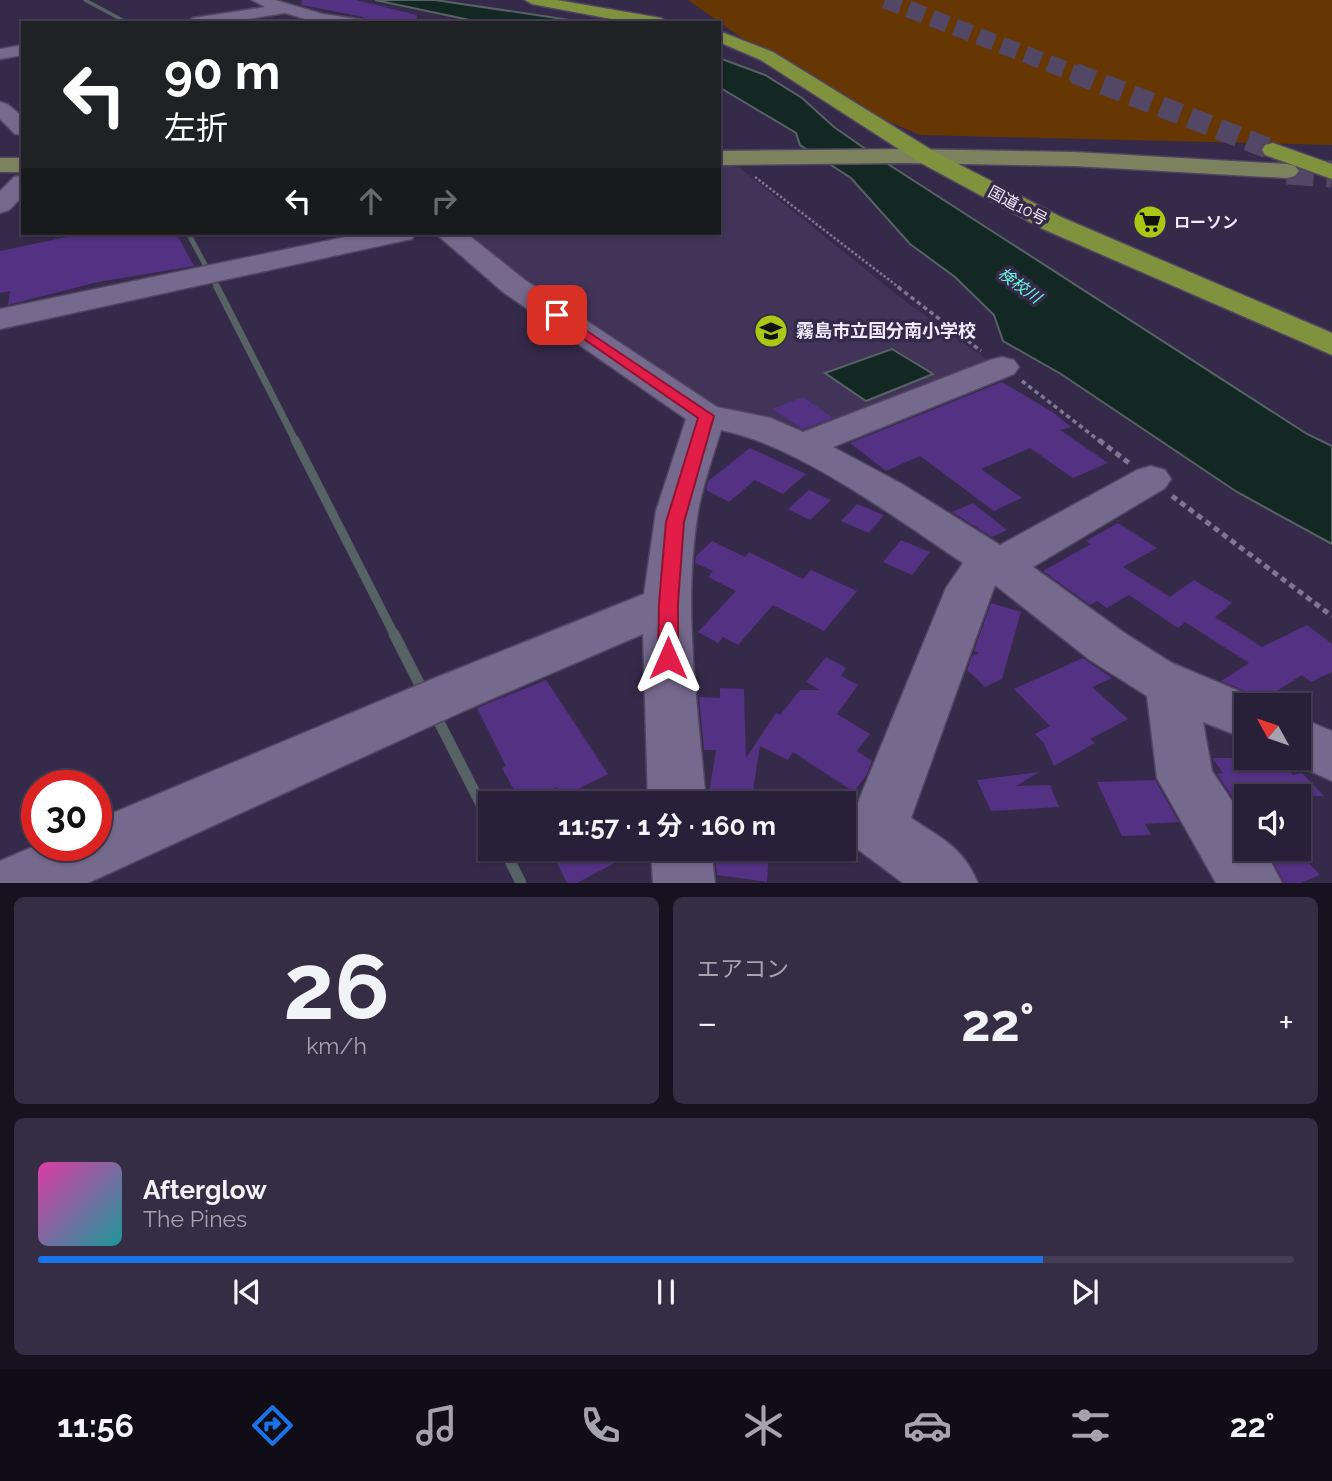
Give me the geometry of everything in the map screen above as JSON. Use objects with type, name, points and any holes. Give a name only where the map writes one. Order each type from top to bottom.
[{"type":"highway","points":[[532,0],[650,21]]},
{"type":"highway","name":"国道10号","points":[[721,37],[743,44],[778,62],[916,157],[1052,223],[1332,345]]},
{"type":"highway","points":[[1332,166],[1277,148],[1332,172]]},
{"type":"main road","points":[[725,158],[1074,159],[1287,171]]},
{"type":"main road","points":[[0,165],[21,165]]},
{"type":"street","points":[[259,0],[322,19],[340,21]]},
{"type":"street","points":[[205,21],[285,8]]},
{"type":"street","points":[[0,54],[21,50]]},
{"type":"street","points":[[0,108],[21,127]]},
{"type":"street","points":[[0,206],[21,184]]},
{"type":"street","points":[[0,206],[21,203]]},
{"type":"street","points":[[0,319],[319,241],[381,235]]},
{"type":"street","points":[[451,235],[514,286],[706,416],[758,426],[803,446],[887,493],[994,562],[1108,647],[1154,677],[1234,712]]},
{"type":"street","points":[[803,446],[1002,366]]},
{"type":"street","points":[[676,791],[668,685],[668,603],[675,522],[706,416]]},
{"type":"street","points":[[947,883],[929,865],[877,829],[969,588],[994,562],[1151,479]]},
{"type":"street","points":[[19,883],[432,702],[668,603]]},
{"type":"street","points":[[1171,684],[1185,778],[1251,883]]},
{"type":"street","points":[[1311,746],[1332,757]]},
{"type":"street","points":[[682,861],[684,883]]},
{"type":"path","points":[[725,158],[1282,581],[1332,616]]},
{"type":"shaded area","points":[[688,0],[1332,0],[1332,145],[920,135],[870,114],[767,56]]},
{"type":"shaded area","name":"霧島市立国分南小学校","points":[[721,163],[740,168],[897,295],[997,367],[810,438],[704,406],[509,272],[464,235],[721,235]]},
{"type":"water","points":[[375,0],[435,0],[577,21],[475,21]]},
{"type":"water","name":"検校川","points":[[721,59],[765,75],[802,98],[834,127],[877,157],[1307,434],[1332,446],[1332,544],[1237,492],[1061,374],[1003,341],[994,315],[955,277],[910,244],[851,178],[800,145],[796,133],[721,88]]},
{"type":"water","points":[[892,349],[933,374],[866,401],[825,373]]},
{"type":"building","points":[[302,0],[356,0],[417,15],[416,21],[366,21],[363,17],[301,5]]},
{"type":"building","points":[[76,235],[177,235],[194,266],[98,282],[8,305],[10,291],[0,293],[0,251]]},
{"type":"building","points":[[1002,382],[1054,413],[1071,427],[1060,430],[1108,463],[1073,478],[1030,448],[981,469],[1022,498],[994,511],[920,456],[886,471],[850,443]]},
{"type":"building","points":[[803,397],[833,418],[803,429],[772,409]]},
{"type":"building","points":[[750,448],[806,474],[783,494],[755,480],[729,502],[706,490],[708,481]]},
{"type":"building","points":[[809,490],[831,500],[810,520],[788,509]]},
{"type":"building","points":[[973,503],[1007,530],[992,537],[952,512]]},
{"type":"building","points":[[857,504],[884,515],[869,533],[841,521]]},
{"type":"building","points":[[1118,523],[1157,548],[1123,567],[1170,597],[1194,580],[1232,603],[1215,617],[1262,647],[1307,625],[1332,644],[1332,672],[1311,682],[1302,675],[1274,693],[1250,693],[1221,681],[1249,663],[1185,622],[1178,628],[1129,595],[1107,608],[1097,601],[1090,605],[1043,571],[1091,544],[1086,541]]},
{"type":"building","points":[[901,540],[930,552],[912,575],[883,562]]},
{"type":"building","points":[[712,541],[745,557],[749,552],[803,579],[811,570],[857,591],[824,631],[773,605],[738,645],[723,637],[718,643],[698,632],[736,591],[708,577],[713,571],[695,563],[696,556]]},
{"type":"building","points":[[991,603],[1021,612],[1002,679],[985,687],[967,670],[972,656],[979,653],[974,651]]},
{"type":"building","points":[[826,657],[846,668],[841,676],[858,685],[837,714],[870,734],[857,751],[872,761],[867,774],[855,791],[793,752],[788,760],[760,746],[753,791],[709,791],[716,750],[704,750],[699,697],[720,698],[720,688],[744,689],[746,758],[776,713],[780,715],[800,690],[820,690],[806,682]]},
{"type":"building","points":[[1083,658],[1112,678],[1092,687],[1128,719],[1090,739],[1095,743],[1054,766],[1043,742],[1035,734],[1050,726],[1014,689]]},
{"type":"building","points":[[546,680],[608,774],[574,791],[559,791],[557,787],[548,791],[514,791],[502,768],[506,766],[477,708]]},
{"type":"building","points":[[1212,758],[1234,758],[1234,770],[1288,770],[1293,775],[1302,773],[1324,796],[1311,796],[1311,784],[1234,784],[1234,799],[1217,774],[1223,773]]},
{"type":"building","points":[[1039,772],[1016,786],[1050,785],[1059,807],[991,811],[977,780]]},
{"type":"building","points":[[1155,780],[1179,822],[1145,824],[1151,835],[1122,836],[1097,782]]},
{"type":"building","points":[[556,861],[618,861],[577,883],[567,883]]},
{"type":"building","points":[[715,861],[768,861],[767,882],[717,875]]},
{"type":"building","points":[[1273,861],[1307,861],[1320,875],[1301,883],[1284,883]]},
{"type":"waterway","points":[[85,0],[124,21]]},
{"type":"waterway","points":[[189,235],[209,272]]},
{"type":"waterway","points":[[212,278],[218,289]]},
{"type":"waterway","points":[[217,287],[296,442]]},
{"type":"waterway","points":[[295,440],[395,636]]},
{"type":"waterway","points":[[394,634],[424,693]]},
{"type":"waterway","points":[[435,714],[478,798]]},
{"type":"waterway","points":[[510,861],[521,883]]},
{"type":"tunnel","points":[[885,0],[1079,75]]},
{"type":"tunnel","points":[[1074,73],[1273,150]]},
{"type":"tunnel","points":[[1287,171],[1332,174]]},
{"type":"place","name":"ローソン","points":[[1150,222]]},
{"type":"place","name":"霧島市立国分南小学校","points":[[771,331]]},
{"type":"route","points":[[557,315],[706,416],[675,522],[668,603],[668,658]]}]
